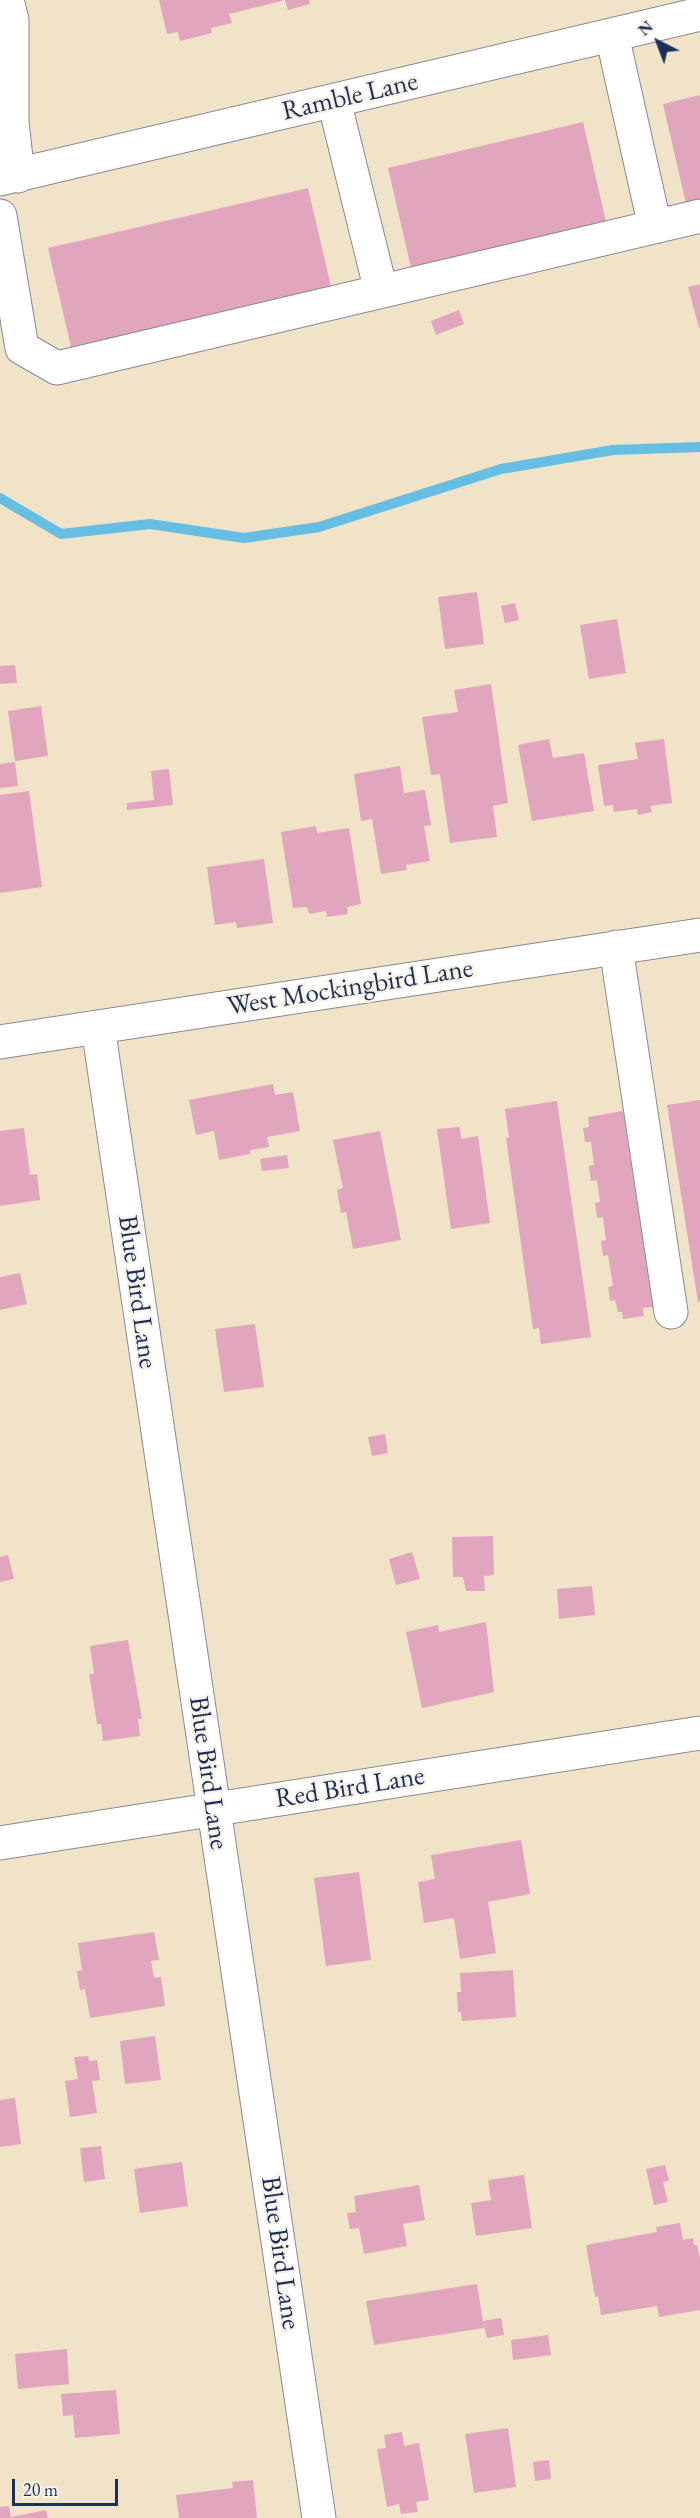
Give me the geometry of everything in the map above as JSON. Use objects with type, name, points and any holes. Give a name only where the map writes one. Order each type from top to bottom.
[{"type":"street","points":[[7,0],[12,20],[12,122],[9,177]]},
{"type":"street","name":"Ramble Lane","points":[[9,177],[700,14]]},
{"type":"street","points":[[612,35],[655,227]]},
{"type":"street","points":[[334,101],[381,291]]},
{"type":"street","points":[[0,216],[22,348],[57,368],[700,216]]},
{"type":"street","name":"West Mockingbird Lane","points":[[0,1042],[700,935]]},
{"type":"street","points":[[616,947],[671,1312]]},
{"type":"street","name":"Blue Bird Lane","points":[[98,1027],[319,2518]]},
{"type":"street","name":"Red Bird Lane","points":[[0,1843],[700,1733]]},
{"type":"building","points":[[159,0],[282,1],[229,14],[232,23],[211,28],[212,33],[180,41],[178,32],[167,34]]},
{"type":"building","points":[[285,0],[309,0],[310,4],[288,10]]},
{"type":"building","points":[[700,95],[700,205],[687,208],[663,104]]},
{"type":"building","points":[[583,122],[607,226],[412,272],[388,168]]},
{"type":"building","points":[[308,188],[332,291],[72,351],[48,248]]},
{"type":"building","points":[[700,284],[700,328],[699,328],[688,287]]},
{"type":"building","points":[[459,310],[464,324],[436,335],[431,321]]},
{"type":"building","points":[[477,592],[484,644],[445,649],[438,597]]},
{"type":"building","points":[[515,603],[519,620],[505,623],[501,606]]},
{"type":"building","points":[[617,619],[626,673],[589,679],[580,625]]},
{"type":"building","points":[[15,665],[17,683],[0,684],[0,666]]},
{"type":"building","points":[[491,684],[508,803],[493,806],[497,837],[450,843],[440,774],[431,775],[422,717],[458,712],[454,690]]},
{"type":"building","points":[[41,706],[48,756],[15,761],[8,711]]},
{"type":"building","points":[[549,739],[553,758],[584,753],[594,811],[532,821],[518,745]]},
{"type":"building","points":[[664,739],[672,803],[650,806],[652,812],[638,815],[637,809],[614,812],[613,805],[604,806],[598,765],[638,759],[635,743]]},
{"type":"building","points":[[15,762],[18,786],[0,788],[0,764]]},
{"type":"building","points":[[400,766],[404,793],[425,790],[431,825],[424,826],[430,861],[406,865],[407,870],[381,874],[372,819],[361,821],[354,774]]},
{"type":"building","points":[[169,769],[173,805],[127,810],[127,803],[154,800],[151,771]]},
{"type":"building","points":[[29,791],[42,887],[0,893],[0,795]]},
{"type":"building","points":[[316,826],[317,833],[349,828],[361,904],[347,907],[348,914],[327,917],[326,911],[309,914],[307,907],[293,908],[281,832]]},
{"type":"building","points":[[264,859],[273,923],[237,928],[236,922],[215,925],[207,867]]},
{"type":"building","points":[[273,1084],[275,1095],[293,1092],[300,1131],[267,1137],[269,1147],[250,1150],[250,1154],[219,1160],[214,1131],[196,1135],[189,1100]]},
{"type":"building","points":[[700,1100],[700,1301],[698,1302],[667,1105]]},
{"type":"building","points":[[557,1101],[591,1337],[541,1344],[539,1328],[533,1329],[506,1138],[509,1138],[505,1109]]},
{"type":"building","points":[[623,1111],[653,1307],[643,1308],[644,1316],[623,1319],[622,1312],[618,1312],[615,1300],[610,1301],[608,1287],[613,1286],[608,1255],[603,1256],[601,1241],[606,1240],[603,1217],[597,1218],[595,1203],[600,1202],[597,1180],[591,1181],[589,1166],[594,1165],[591,1142],[585,1142],[583,1128],[589,1127],[588,1117]]},
{"type":"building","points":[[460,1127],[461,1139],[478,1136],[490,1223],[451,1229],[437,1129]]},
{"type":"building","points":[[24,1128],[30,1175],[37,1174],[40,1200],[0,1206],[0,1131]]},
{"type":"building","points":[[380,1131],[401,1240],[353,1249],[346,1212],[341,1213],[337,1190],[343,1188],[333,1140]]},
{"type":"building","points":[[287,1155],[289,1168],[262,1171],[260,1159]]},
{"type":"building","points":[[20,1273],[27,1304],[0,1310],[0,1277]]},
{"type":"building","points":[[255,1324],[264,1387],[224,1392],[215,1329]]},
{"type":"building","points":[[385,1434],[388,1453],[372,1456],[368,1437]]},
{"type":"building","points":[[493,1536],[494,1575],[484,1576],[485,1591],[466,1591],[463,1577],[453,1577],[452,1537]]},
{"type":"building","points":[[412,1552],[420,1579],[396,1585],[389,1559]]},
{"type":"building","points":[[8,1555],[14,1579],[0,1582],[0,1557]]},
{"type":"building","points":[[592,1586],[595,1615],[559,1619],[557,1589]]},
{"type":"building","points":[[486,1622],[494,1692],[422,1708],[406,1632],[438,1625],[439,1632]]},
{"type":"building","points":[[128,1640],[142,1719],[138,1719],[140,1736],[103,1741],[101,1724],[97,1724],[89,1674],[94,1674],[90,1646]]},
{"type":"building","points":[[521,1840],[530,1894],[488,1902],[496,1953],[460,1959],[454,1918],[424,1923],[418,1882],[435,1879],[431,1855]]},
{"type":"building","points":[[359,1872],[371,1960],[326,1966],[314,1878]]},
{"type":"building","points":[[154,1932],[159,1960],[151,1961],[154,1978],[161,1977],[165,2006],[90,2018],[85,1989],[80,1990],[77,1971],[82,1970],[78,1943]]},
{"type":"building","points":[[513,1970],[516,2017],[462,2021],[461,2012],[458,2012],[457,1992],[461,1992],[460,1973]]},
{"type":"building","points":[[155,2036],[161,2080],[125,2084],[120,2041]]},
{"type":"building","points":[[88,2056],[89,2061],[97,2060],[100,2080],[92,2081],[97,2113],[70,2117],[65,2081],[78,2079],[74,2057]]},
{"type":"building","points":[[15,2098],[21,2144],[0,2147],[0,2100]]},
{"type":"building","points":[[101,2146],[105,2179],[84,2182],[80,2148]]},
{"type":"building","points":[[182,2162],[188,2206],[140,2213],[134,2169]]},
{"type":"building","points":[[665,2165],[669,2181],[663,2182],[668,2202],[654,2205],[646,2169]]},
{"type":"building","points":[[524,2175],[532,2228],[476,2236],[471,2203],[491,2200],[488,2180]]},
{"type":"building","points":[[419,2185],[425,2220],[403,2224],[407,2246],[364,2254],[359,2228],[350,2229],[347,2213],[356,2212],[354,2196]]},
{"type":"building","points":[[680,2223],[683,2240],[693,2238],[694,2245],[697,2245],[700,2259],[700,2310],[659,2317],[657,2306],[601,2315],[598,2296],[595,2297],[586,2245],[657,2232],[656,2227]]},
{"type":"building","points":[[477,2284],[484,2328],[374,2345],[366,2301]]},
{"type":"building","points":[[501,2318],[504,2335],[487,2338],[483,2321]]},
{"type":"building","points":[[548,2335],[551,2355],[513,2360],[511,2340]]},
{"type":"building","points":[[67,2349],[69,2384],[18,2389],[15,2354]]},
{"type":"building","points":[[116,2390],[120,2434],[75,2438],[73,2415],[63,2416],[61,2394]]},
{"type":"building","points":[[508,2428],[516,2487],[474,2493],[465,2434]]},
{"type":"building","points":[[402,2432],[404,2446],[419,2443],[429,2500],[416,2502],[418,2512],[401,2514],[399,2504],[387,2507],[377,2449],[386,2448],[384,2435]]},
{"type":"building","points":[[549,2460],[551,2479],[535,2481],[533,2462]]},
{"type":"building","points":[[253,2480],[257,2518],[179,2518],[176,2495],[233,2488],[232,2482]]},
{"type":"building","points":[[9,2506],[11,2517],[46,2510],[48,2518],[0,2518],[0,2507]]},
{"type":"waterway","points":[[0,498],[61,534],[150,524],[244,538],[319,527],[501,469],[613,450],[700,447]]}]
